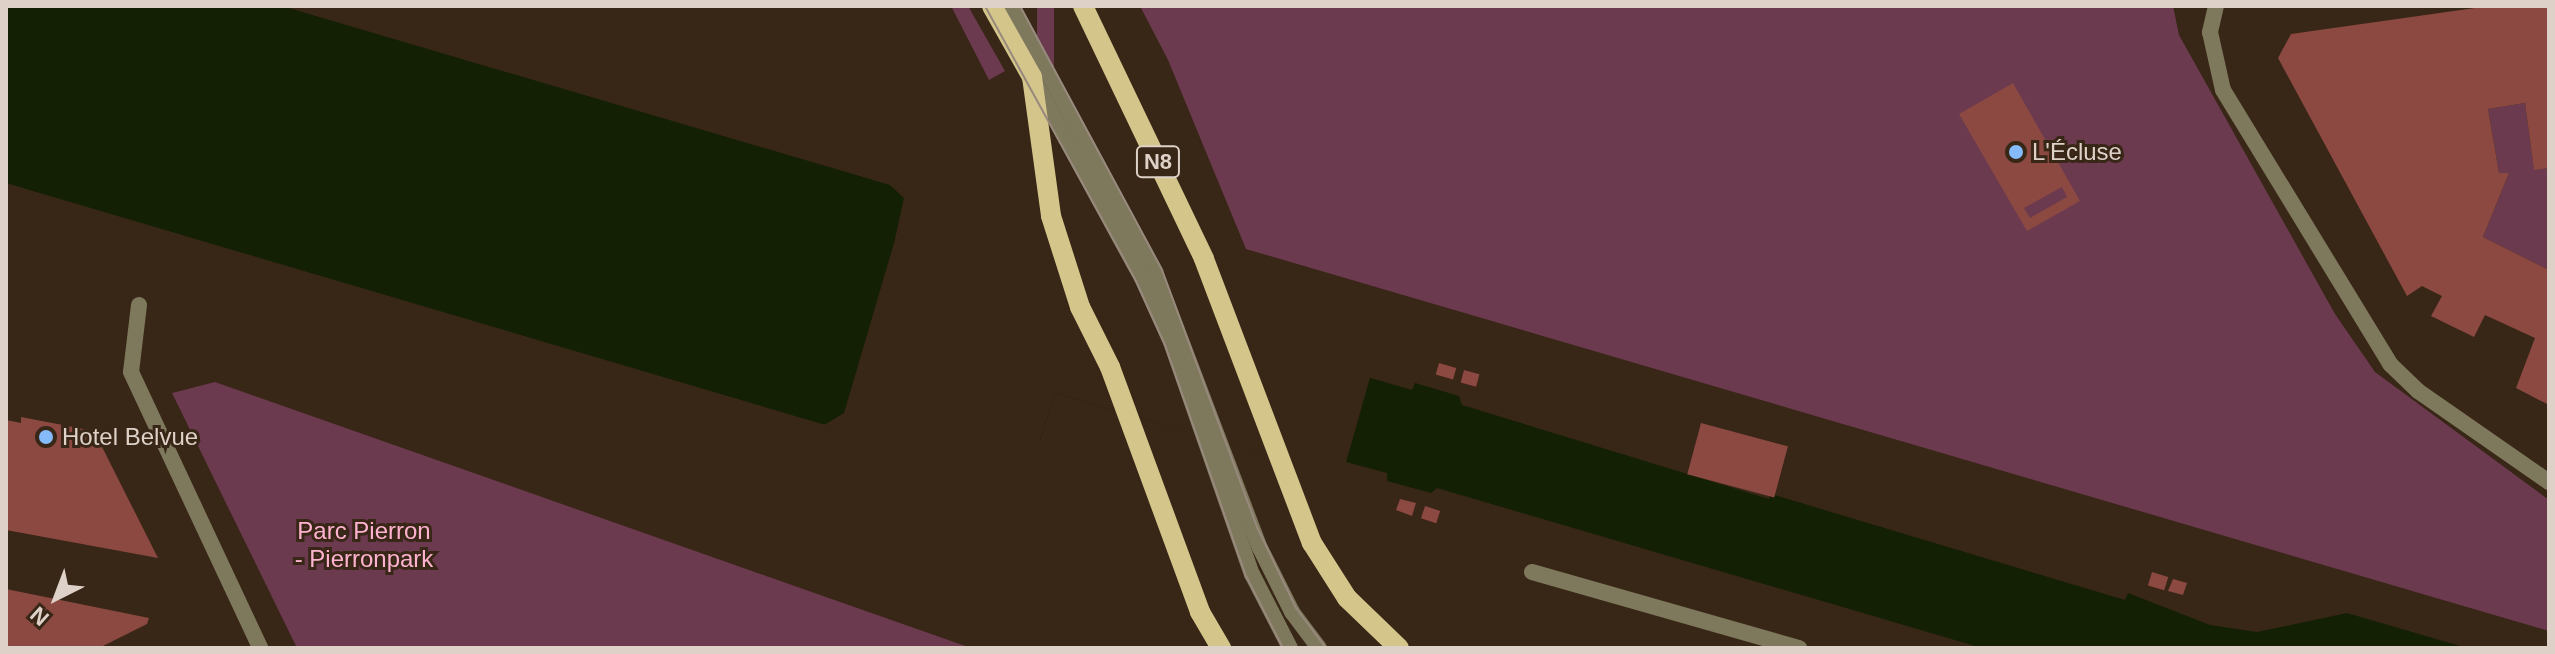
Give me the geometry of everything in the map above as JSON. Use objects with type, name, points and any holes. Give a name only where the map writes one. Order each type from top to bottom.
[{"type":"main road","points":[[992,6],[1032,77],[1051,216],[1080,307],[1128,415],[1200,612],[1221,648]]},
{"type":"main road","name":"N8","points":[[1083,6],[1228,320],[1312,543],[1347,598],[1399,648]]},
{"type":"street","points":[[1012,6],[1168,302],[1276,583],[1319,648]]},
{"type":"street","points":[[2216,6],[2210,32],[2223,90],[2390,364],[2418,391],[2549,482]]},
{"type":"street","points":[[1032,77],[1150,296],[1252,574],[1290,648]]},
{"type":"street","points":[[139,305],[131,372],[260,648]]},
{"type":"street","points":[[1532,572],[1799,648]]},
{"type":"green space","points":[[951,6],[968,6],[1005,71],[989,80]]},
{"type":"green space","points":[[1037,6],[1054,6],[1054,72],[1037,72]]},
{"type":"green space","points":[[1140,6],[2173,6],[2179,35],[2335,314],[2375,372],[2549,500],[2549,631],[1246,249],[1168,60]]},
{"type":"green space","points":[[2525,103],[2534,169],[2549,168],[2549,270],[2483,237],[2509,173],[2499,173],[2488,109]]},
{"type":"green space","name":"Parc Pierron - Pierronpark","points":[[215,382],[971,648],[297,648],[172,393]]},
{"type":"shaded area","points":[[6,6],[282,6],[890,185],[904,198],[895,239],[1412,390],[1415,383],[1459,396],[1462,405],[1769,499],[1771,494],[2125,600],[2128,593],[2210,625],[2257,632],[2347,613],[2467,648],[1982,648],[1437,488],[1431,493],[1387,481],[1387,473],[1346,462],[1317,469],[1055,393],[1040,440],[822,424],[6,183]]},
{"type":"pier","points":[[893,182],[908,198],[900,236],[1371,374],[1345,466],[1325,472],[1055,393],[1039,443],[821,427],[844,413],[904,209],[904,198]]},
{"type":"building","points":[[2489,6],[2549,6],[2549,168],[2534,170],[2525,103],[2488,109],[2499,173],[2509,173],[2483,237],[2549,270],[2549,405],[2516,388],[2535,338],[2485,315],[2474,337],[2431,316],[2442,296],[2422,286],[2407,296],[2278,58],[2291,34]]},
{"type":"building","points":[[2013,83],[2080,201],[2027,231],[1959,114]],"holes":[[[2062,187],[2067,197],[2030,218],[2024,208]]]},
{"type":"building","points":[[1439,363],[1456,368],[1453,379],[1436,375]]},
{"type":"building","points":[[1464,370],[1479,374],[1476,387],[1461,383]]},
{"type":"building","points":[[21,417],[94,431],[158,558],[6,530],[6,420],[21,423]]},
{"type":"building","points":[[1701,423],[1788,446],[1774,497],[1687,474]]},
{"type":"building","points":[[1400,499],[1416,503],[1412,516],[1396,510]]},
{"type":"building","points":[[1425,506],[1440,511],[1436,523],[1421,518]]},
{"type":"building","points":[[2152,572],[2168,577],[2164,590],[2148,585]]},
{"type":"building","points":[[2173,579],[2187,583],[2183,595],[2168,591]]},
{"type":"building","points":[[6,589],[149,618],[147,624],[99,648],[6,648]]},
{"type":"tram line","points":[[985,6],[1136,281],[1165,345],[1246,576],[1283,648]]},
{"type":"tram line","points":[[1020,6],[1162,270],[1258,529],[1296,608],[1326,648]]},
{"type":"place","name":"L'Écluse","points":[[2016,152]]},
{"type":"place","name":"Hotel Belvue","points":[[46,437]]}]
